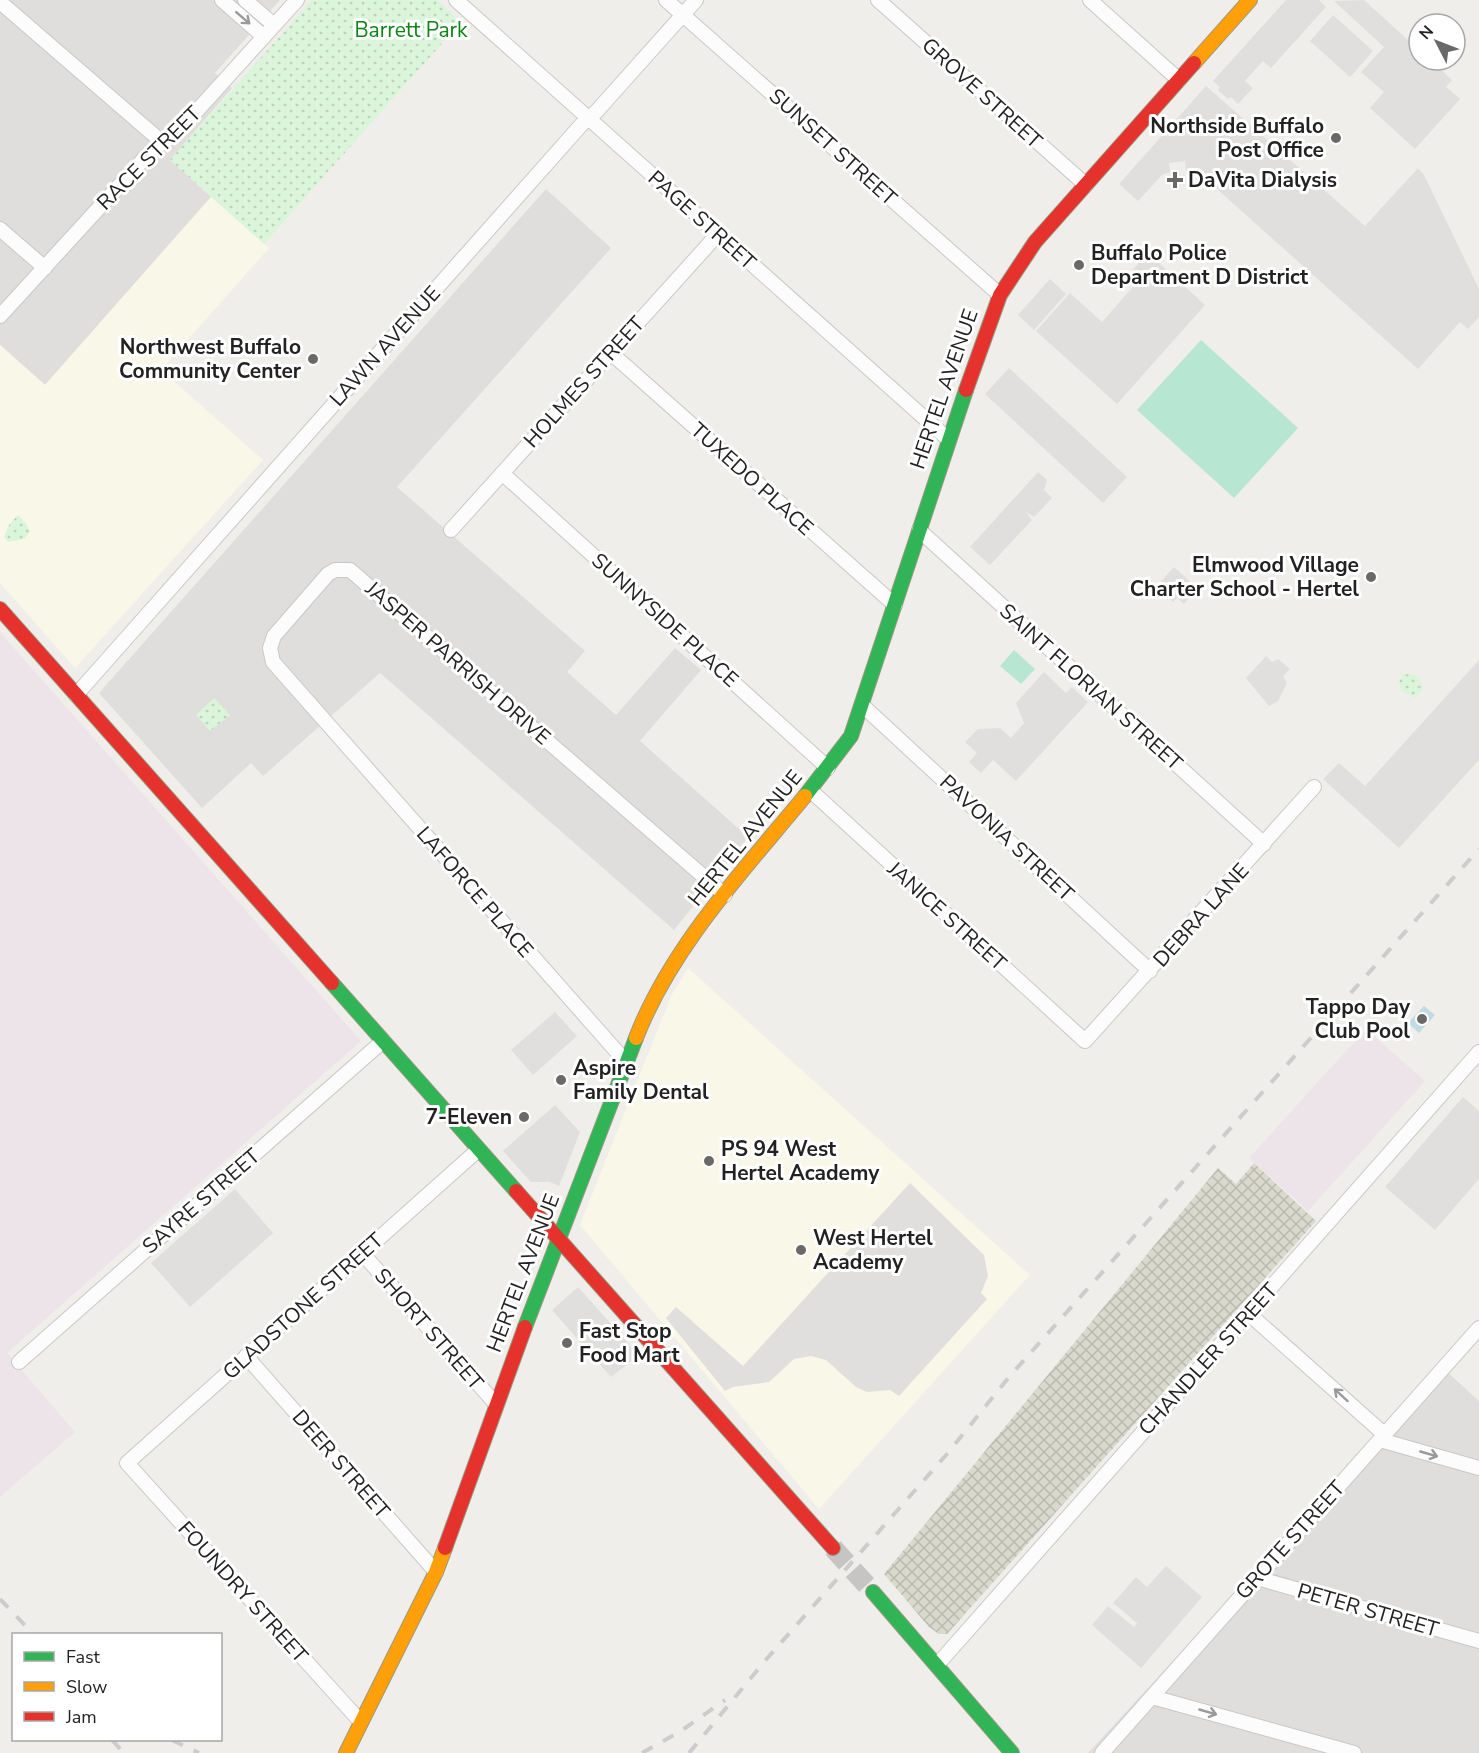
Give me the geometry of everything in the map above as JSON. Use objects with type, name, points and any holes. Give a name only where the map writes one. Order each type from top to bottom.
[{"type":"street","points":[[222,0],[264,37]]},
{"type":"street","points":[[245,0],[274,25]]},
{"type":"street","name":"RACE STREET","points":[[0,316],[162,142],[176,134],[297,0]]},
{"type":"street","name":"PAGE STREET","points":[[456,0],[948,439]]},
{"type":"street","name":"SUNSET STREET","points":[[666,0],[999,295]]},
{"type":"street","name":"LAWN AVENUE","points":[[76,694],[696,0]]},
{"type":"street","name":"GROVE STREET","points":[[878,0],[1086,185]]},
{"type":"street","points":[[1089,0],[1179,80]]},
{"type":"street","name":"HERTEL AVENUE","points":[[346,1753],[436,1572],[558,1237],[648,1007],[672,965],[851,736],[863,706],[948,439],[999,295],[1035,242],[1250,0]]},
{"type":"street","points":[[0,2],[162,142]]},
{"type":"street","points":[[0,229],[45,268]]},
{"type":"street","name":"HOLMES STREET","points":[[451,530],[718,234]]},
{"type":"street","name":"TUXEDO PLACE","points":[[611,352],[894,605]]},
{"type":"street","name":"SUNNYSIDE PLACE","points":[[502,473],[828,768]]},
{"type":"street","name":"SAINT FLORIAN STREET","points":[[919,530],[1264,844]]},
{"type":"street","name":"JASPER PARRISH DRIVE","points":[[325,721],[273,662],[271,642],[328,574],[344,569],[355,573],[725,895]]},
{"type":"street","points":[[0,609],[833,1548]]},
{"type":"street","name":"PAVONIA STREET","points":[[863,706],[1150,971]]},
{"type":"street","name":"LAFORCE PLACE","points":[[325,721],[626,1062]]},
{"type":"street","name":"DEBRA LANE","points":[[1085,1041],[1314,787]]},
{"type":"street","name":"JANICE STREET","points":[[810,790],[1085,1041]]},
{"type":"street","name":"SAYRE STREET","points":[[19,1362],[383,1041]]},
{"type":"street","name":"CHANDLER STREET","points":[[937,1665],[1248,1313],[1476,1060]]},
{"type":"street","name":"GLADSTONE STREET","points":[[126,1463],[478,1150]]},
{"type":"street","name":"SHORT STREET","points":[[362,1253],[496,1404]]},
{"type":"street","points":[[1248,1313],[1382,1437],[1479,1468]]},
{"type":"street","name":"GROTE STREET","points":[[1102,1753],[1479,1328]]},
{"type":"street","name":"DEER STREET","points":[[246,1356],[436,1572]]},
{"type":"street","name":"FOUNDRY STREET","points":[[126,1463],[360,1721]]},
{"type":"street","name":"PETER STREET","points":[[1257,1578],[1479,1641]]},
{"type":"street","points":[[873,1592],[1012,1753]]},
{"type":"street","points":[[1152,1696],[1354,1753]]},
{"type":"shaded area","points":[[0,0],[280,0],[215,73],[232,88],[170,160],[211,197],[45,385],[0,345]]},
{"type":"shaded area","points":[[1286,0],[1319,0],[1326,7],[1271,68],[1263,61],[1245,81],[1253,88],[1238,104],[1231,97],[1228,99],[1218,90],[1220,87],[1213,81]]},
{"type":"shaded area","points":[[1364,0],[1407,39],[1407,72],[1444,72],[1452,80],[1446,87],[1460,99],[1415,149],[1370,108],[1384,92],[1361,72],[1384,47],[1334,1]]},
{"type":"shaded area","points":[[1333,15],[1373,51],[1350,77],[1310,41]]},
{"type":"shaded area","points":[[1206,86],[1365,226],[1418,168],[1424,175],[1479,289],[1479,317],[1468,329],[1460,322],[1418,369],[1197,171],[1186,172],[1185,161],[1169,163],[1170,173],[1163,174],[1138,201],[1119,184]]},
{"type":"shaded area","points":[[546,189],[611,248],[397,487],[585,651],[567,672],[616,715],[675,648],[701,670],[640,741],[748,837],[674,930],[380,673],[263,776],[251,763],[202,808],[99,693]]},
{"type":"shaded area","points":[[211,197],[269,248],[161,370],[263,460],[75,668],[0,583],[0,345],[45,385]]},
{"type":"shaded area","points":[[1148,253],[1205,305],[1117,404],[1036,331],[1070,293],[1102,322],[1137,282],[1129,274]]},
{"type":"shaded area","points":[[1050,279],[1066,294],[1034,330],[1018,315]]},
{"type":"shaded area","points":[[1009,368],[1127,477],[1103,503],[985,394]]},
{"type":"shaded area","points":[[1038,472],[1047,480],[1044,490],[1052,498],[1034,517],[1026,512],[1032,520],[990,565],[970,547]]},
{"type":"shaded area","points":[[1174,567],[1191,582],[1187,587],[1193,593],[1184,604],[1177,598],[1173,602],[1156,587]]},
{"type":"shaded area","points":[[0,632],[361,1041],[7,1353],[75,1432],[0,1497]]},
{"type":"shaded area","points":[[1266,656],[1272,662],[1278,659],[1290,669],[1283,676],[1287,683],[1278,701],[1269,706],[1246,678]]},
{"type":"shaded area","points":[[1479,660],[1479,760],[1399,848],[1323,779],[1339,763],[1365,786]]},
{"type":"shaded area","points":[[1044,672],[1066,693],[1072,687],[1088,702],[1016,781],[993,760],[981,773],[969,762],[977,753],[965,742],[978,729],[1000,728],[1011,738],[1024,723],[1016,703]]},
{"type":"shaded area","name":"West Hertel Academy","points":[[688,968],[1030,1275],[819,1509],[580,1225],[671,996]]},
{"type":"shaded area","points":[[555,1012],[577,1036],[533,1075],[511,1050]]},
{"type":"shaded area","points":[[1366,1029],[1425,1081],[1308,1211],[1249,1158]]},
{"type":"shaded area","points":[[1463,1097],[1479,1111],[1479,1179],[1435,1230],[1385,1187]]},
{"type":"shaded area","points":[[555,1105],[580,1132],[559,1186],[550,1182],[531,1182],[503,1151]]},
{"type":"shaded area","points":[[1254,1163],[1316,1221],[947,1634],[939,1634],[929,1627],[884,1574],[1218,1168],[1236,1184]]},
{"type":"shaded area","points":[[910,1183],[984,1255],[988,1276],[981,1293],[987,1299],[899,1396],[890,1390],[867,1392],[856,1387],[826,1360],[811,1356],[794,1359],[769,1382],[733,1387],[725,1391],[666,1318],[676,1307],[743,1366]]},
{"type":"shaded area","points":[[235,1189],[273,1233],[190,1307],[151,1263]]},
{"type":"shaded area","points":[[578,1287],[639,1355],[611,1377],[552,1310]]},
{"type":"shaded area","points":[[1443,1368],[1479,1401],[1479,1753],[1088,1753]]},
{"type":"shaded area","points":[[1166,1566],[1202,1597],[1141,1668],[1092,1625],[1108,1606],[1134,1627],[1137,1623],[1113,1603],[1136,1577],[1147,1587]]},
{"type":"green space","name":"Barrett Park","points":[[312,0],[437,0],[461,22],[264,244],[170,160]]},
{"type":"green space","points":[[1201,340],[1298,428],[1234,498],[1137,410]]},
{"type":"green space","points":[[18,515],[26,523],[30,532],[24,539],[8,542],[4,537],[9,525]]},
{"type":"green space","points":[[1014,650],[1035,669],[1021,684],[1000,666]]},
{"type":"green space","points":[[1404,674],[1420,678],[1423,689],[1416,698],[1401,691],[1399,681]]},
{"type":"green space","points":[[214,698],[230,715],[210,731],[196,715]]},
{"type":"water","name":"Tappo Day Club Pool","points":[[1424,1006],[1435,1015],[1419,1033],[1408,1023]]},
{"type":"tunnel","points":[[833,1548],[873,1592]]},
{"type":"railway","points":[[689,1753],[764,1662],[947,1454],[1009,1377],[1479,849]]},
{"type":"railway","points":[[0,1599],[32,1633]]},
{"type":"railway","points":[[642,1753],[681,1731],[725,1700]]},
{"type":"railway","points":[[113,1741],[124,1753]]},
{"type":"railway","points":[[174,1741],[199,1753]]},
{"type":"traffic: fast","points":[[805,796],[851,736],[966,390]]},
{"type":"traffic: fast","points":[[332,983],[516,1191]]},
{"type":"traffic: fast","points":[[525,1327],[636,1038]]},
{"type":"traffic: fast","points":[[873,1592],[1012,1753]]},
{"type":"traffic: slow","points":[[1194,63],[1250,0]]},
{"type":"traffic: slow","points":[[636,1038],[669,972],[689,941],[734,881],[805,796]]},
{"type":"traffic: slow","points":[[346,1753],[436,1572],[445,1548]]},
{"type":"traffic: jam","points":[[966,390],[1000,295],[1035,242],[1194,63]]},
{"type":"traffic: jam","points":[[0,609],[332,983]]},
{"type":"traffic: jam","points":[[516,1191],[833,1548]]},
{"type":"traffic: jam","points":[[445,1548],[525,1327]]},
{"type":"place","name":"Northside Buffalo Post Office","points":[[1336,138]]},
{"type":"place","name":"DaVita Dialysis","points":[[1175,180]]},
{"type":"place","name":"Buffalo Police Department D District","points":[[1079,265]]},
{"type":"place","name":"Northwest Buffalo Community Center","points":[[313,359]]},
{"type":"place","name":"Elmwood Village Charter School - Hertel","points":[[1371,577]]},
{"type":"place","name":"Tappo Day Club Pool","points":[[1422,1019]]},
{"type":"place","name":"Aspire Family Dental","points":[[561,1080]]},
{"type":"place","name":"7-Eleven","points":[[524,1117]]},
{"type":"place","name":"PS 94 West Hertel Academy","points":[[709,1161]]},
{"type":"place","name":"West Hertel Academy","points":[[801,1250]]},
{"type":"place","name":"Fast Stop Food Mart","points":[[567,1343]]}]
